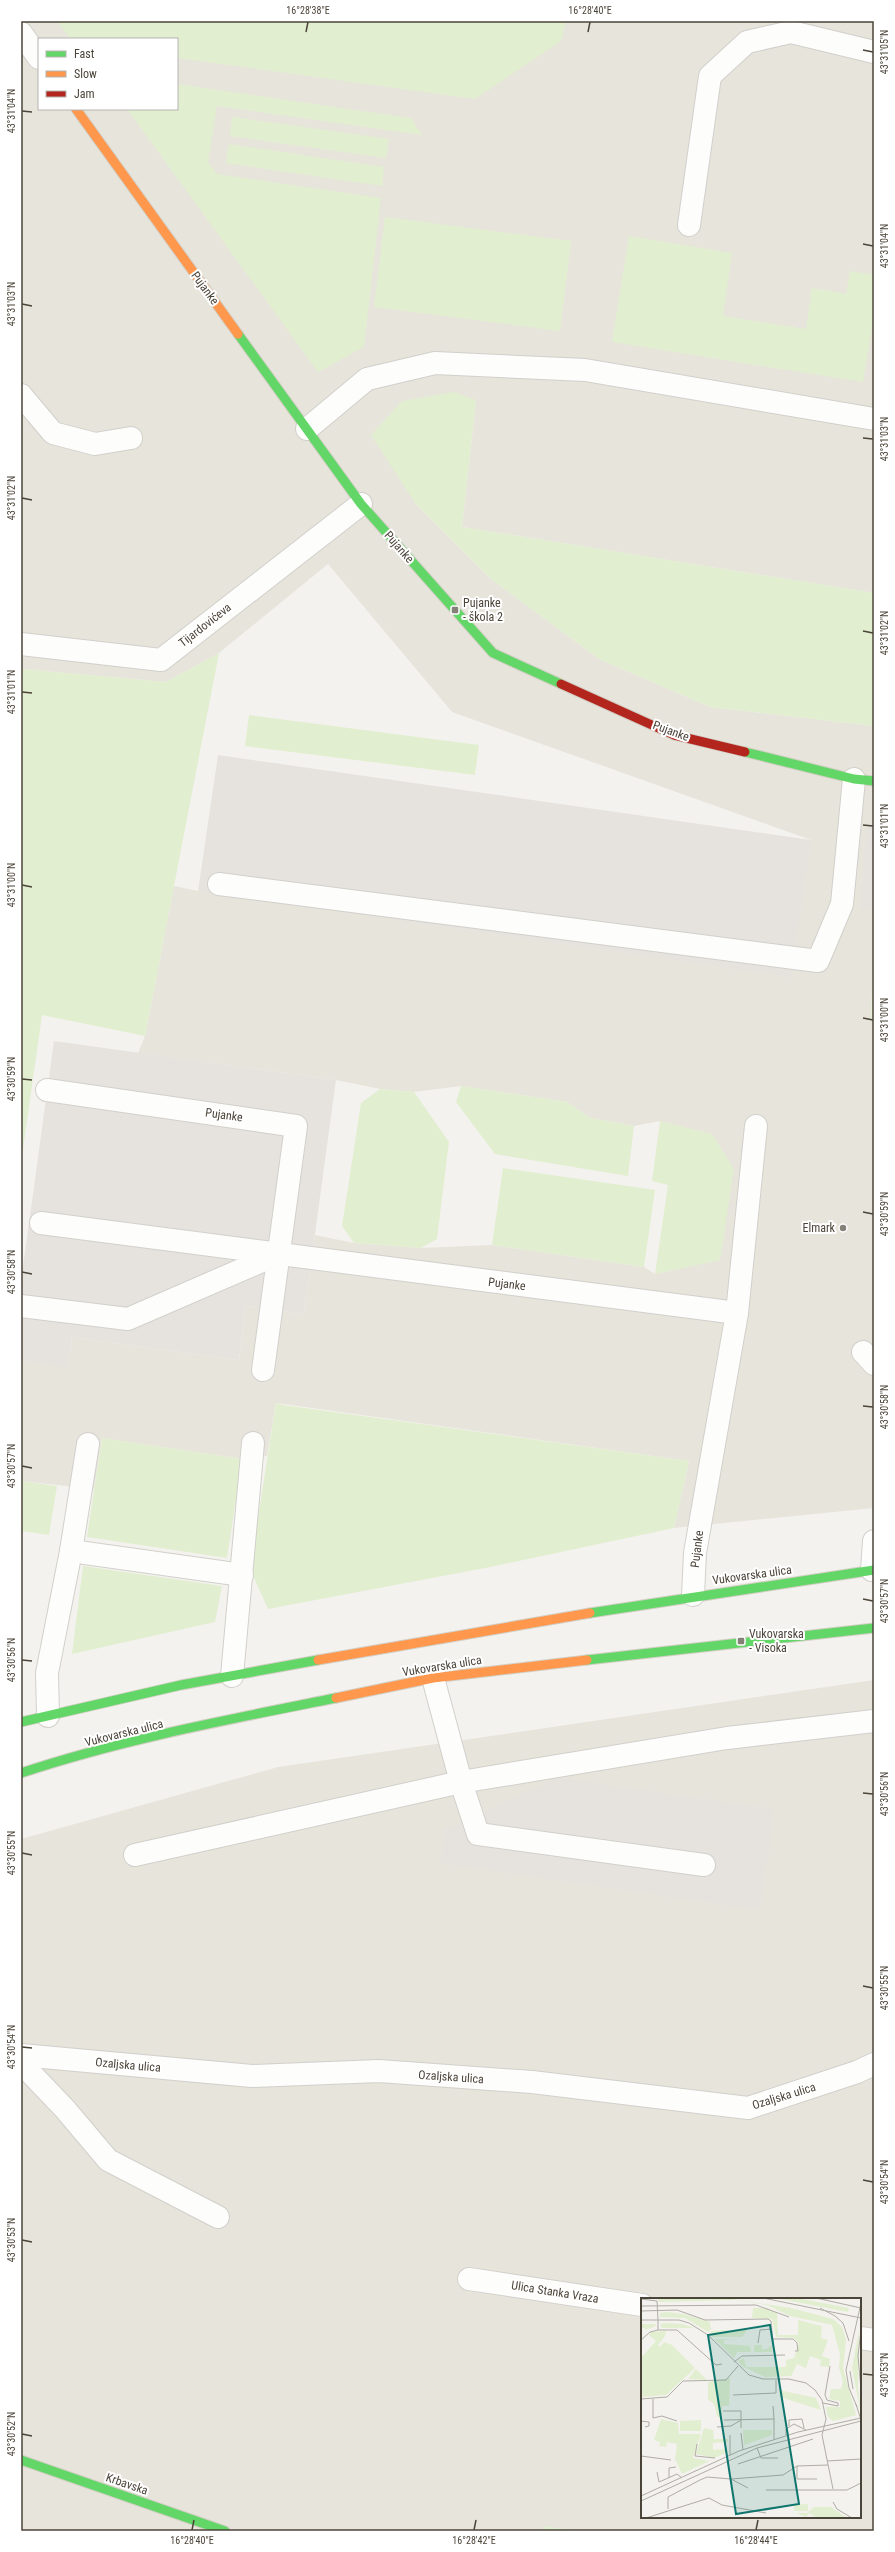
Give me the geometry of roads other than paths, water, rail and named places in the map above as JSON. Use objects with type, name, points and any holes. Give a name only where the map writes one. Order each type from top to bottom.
[{"type":"street","points":[[21,32],[38,57]]},
{"type":"street","points":[[689,224],[710,76],[747,42],[790,32],[874,52]]},
{"type":"street","name":"Pujanke","points":[[77,110],[361,504],[493,653],[674,735],[864,780]]},
{"type":"street","points":[[307,429],[367,378],[435,363],[585,370],[874,419]]},
{"type":"street","points":[[21,395],[53,433],[95,444],[131,438]]},
{"type":"street","name":"Tijardovićeva","points":[[21,644],[161,660],[361,504]]},
{"type":"street","points":[[219,884],[818,961],[842,904],[864,780]]},
{"type":"street","name":"Pujanke","points":[[47,1090],[296,1126],[278,1254]]},
{"type":"street","name":"Pujanke","points":[[693,1596],[695,1553],[737,1313],[756,1126]]},
{"type":"street","name":"Pujanke","points":[[41,1223],[737,1313]]},
{"type":"street","points":[[21,1306],[128,1319],[278,1254]]},
{"type":"street","points":[[263,1370],[278,1254]]},
{"type":"street","points":[[232,1676],[253,1443]]},
{"type":"street","points":[[48,1716],[47,1673],[71,1551],[88,1444]]},
{"type":"street","points":[[873,1570],[874,1541]]},
{"type":"street","points":[[71,1551],[242,1575]]},
{"type":"street","name":"Vukovarska ulica","points":[[21,1722],[181,1685],[542,1620],[873,1570]]},
{"type":"street","name":"Vukovarska ulica","points":[[21,1773],[54,1762],[226,1720],[433,1678],[741,1641],[874,1628]]},
{"type":"street","points":[[433,1678],[461,1782],[478,1834],[704,1865]]},
{"type":"street","points":[[135,1855],[461,1782],[727,1738],[874,1722]]},
{"type":"street","name":"Ozaljska ulica","points":[[21,2055],[252,2076],[387,2072],[532,2082],[748,2108],[857,2072],[874,2064]]},
{"type":"street","points":[[21,2063],[66,2109],[108,2160],[218,2217]]},
{"type":"street","name":"Ulica Stanka Vraza","points":[[469,2279],[641,2305]]},
{"type":"street","points":[[861,2338],[874,2340]]},
{"type":"street","name":"Krbavska","points":[[21,2460],[225,2531]]},
{"type":"place","name":"Pujanke - škola 2","points":[[455,610]]},
{"type":"place","name":"Elmark","points":[[843,1228]]},
{"type":"place","name":"Vukovarska - Visoka","points":[[741,1641]]}]
